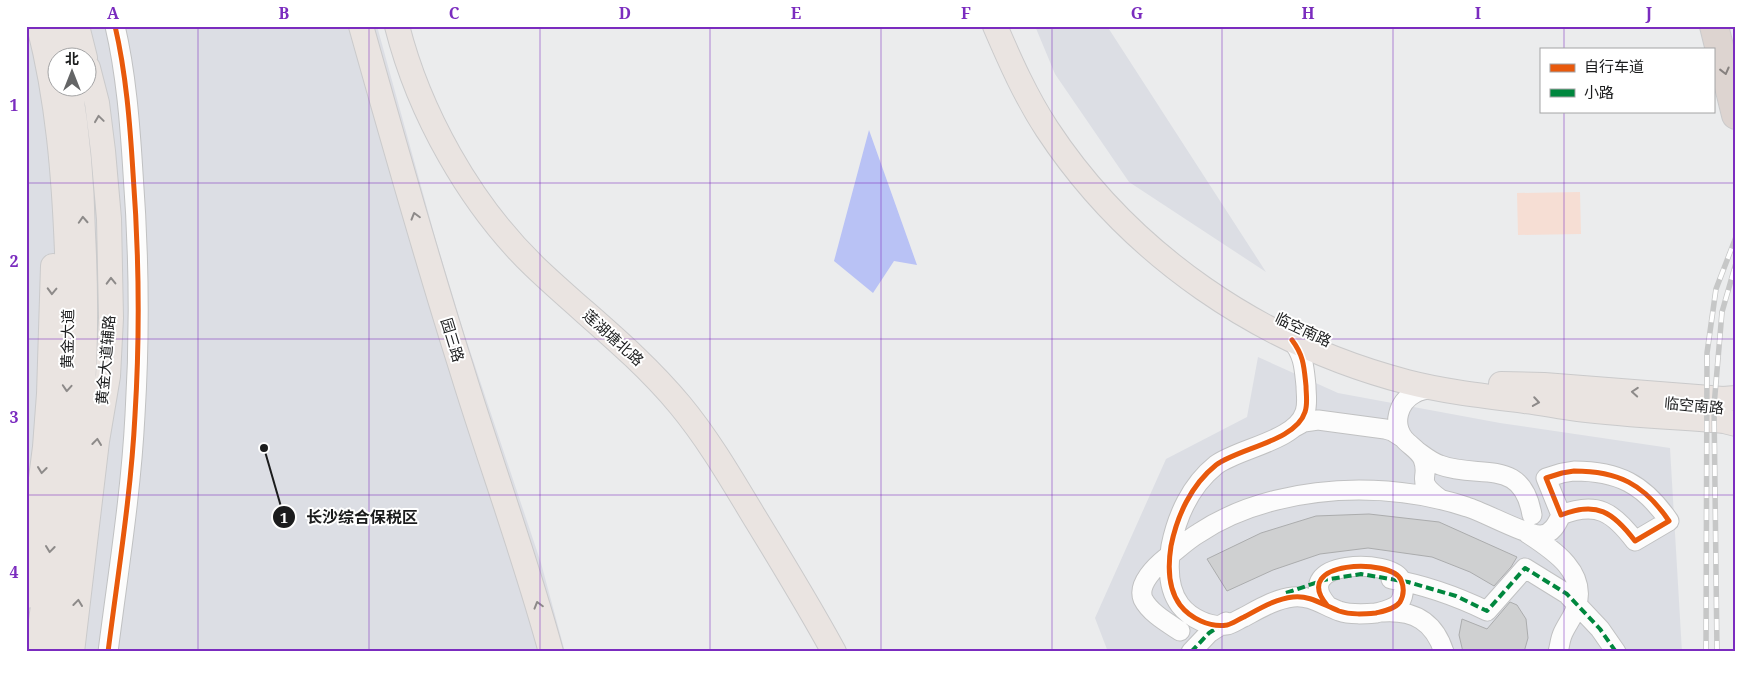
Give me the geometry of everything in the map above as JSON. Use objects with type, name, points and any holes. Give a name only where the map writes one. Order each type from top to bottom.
[{"type":"highway","points":[[1714,26],[1736,115]]},
{"type":"main road","name":"黄金大道","points":[[37,652],[62,448],[69,328],[65,204],[61,152],[54,101],[39,26]]},
{"type":"main road","points":[[58,26],[62,48]]},
{"type":"main road","points":[[77,26],[82,48]]},
{"type":"main road","name":"园三路","points":[[345,26],[396,209],[535,652]]},
{"type":"main road","name":"园三路","points":[[361,26],[431,272],[461,369],[521,548],[551,652]]},
{"type":"main road","name":"莲湖塘北路","points":[[397,26],[413,76],[432,121],[472,191],[496,225],[526,258],[633,354],[681,406],[733,482],[834,652]]},
{"type":"main road","name":"莲湖塘北路","points":[[411,26],[426,71],[445,114],[464,152],[484,185],[508,217],[539,252],[576,288],[653,356],[691,398],[758,500],[849,652]]},
{"type":"main road","name":"临空南路","points":[[995,26],[1021,84],[1046,128],[1068,160],[1094,191],[1140,239],[1185,276],[1258,324],[1330,357],[1369,371],[1434,388],[1578,409],[1724,421],[1736,424]]},
{"type":"main road","name":"临空南路","points":[[1011,26],[1041,89],[1066,132],[1119,198],[1152,231],[1196,266],[1245,299],[1295,326],[1336,344],[1387,362],[1442,375],[1500,384],[1544,385],[1723,399],[1736,398]]},
{"type":"main road","points":[[26,34],[40,96],[46,142],[53,250],[49,394],[45,447],[26,596]]},
{"type":"main road","name":"黄金大道","points":[[54,652],[78,458],[85,348],[86,290],[83,218],[79,161],[71,98]]},
{"type":"main road","name":"黄金大道辅路","points":[[72,652],[97,441],[108,376],[111,318],[109,220],[103,151],[96,98]]},
{"type":"street","points":[[108,652],[135,417],[139,320],[138,258],[131,145],[115,26]]},
{"type":"street","points":[[1292,340],[1302,356],[1307,398],[1301,421],[1293,428]]},
{"type":"street","points":[[1434,388],[1416,392],[1410,397],[1400,408],[1397,424],[1410,444],[1422,457],[1424,464],[1423,480],[1426,487],[1440,499]]},
{"type":"street","points":[[1560,557],[1555,547],[1558,521],[1546,478],[1574,470],[1602,472],[1618,476],[1630,482],[1654,500],[1669,520],[1635,541],[1615,517],[1592,509],[1582,509],[1558,521],[1549,532],[1542,535],[1533,534],[1528,523],[1526,493],[1512,478],[1489,472],[1441,466],[1392,431],[1318,420],[1304,422],[1269,441],[1226,458],[1211,470],[1190,494],[1182,509],[1163,560],[1179,603],[1187,612],[1197,619],[1208,623],[1222,624],[1232,622],[1281,599],[1361,574],[1402,587],[1456,596],[1487,611],[1525,568],[1567,594],[1600,628],[1616,652]]},
{"type":"street","points":[[1180,631],[1156,613],[1143,598],[1142,591],[1144,584],[1163,560],[1199,533],[1236,513],[1279,500],[1316,493],[1390,490],[1440,499],[1528,523],[1560,557],[1575,575],[1578,583],[1579,595],[1577,605],[1563,634],[1558,652]]},
{"type":"street","points":[[1381,612],[1398,604],[1402,587]]},
{"type":"street","points":[[1402,587],[1408,606],[1414,615]]},
{"type":"street","points":[[1314,588],[1313,599],[1327,606],[1352,614],[1402,611],[1414,615],[1438,635],[1444,652]]},
{"type":"street","points":[[1191,652],[1209,633],[1222,624]]},
{"type":"shaded area","points":[[26,26],[377,26],[435,237],[464,333],[541,563],[565,652],[26,652]]},
{"type":"shaded area","points":[[1035,26],[1107,26],[1266,272],[1129,182],[1055,74]]},
{"type":"shaded area","points":[[1580,192],[1581,234],[1518,235],[1517,193]]},
{"type":"shaded area","points":[[1258,357],[1338,393],[1500,423],[1670,448],[1682,652],[1108,652],[1095,618],[1166,459],[1247,417]]},
{"type":"water","points":[[869,130],[917,265],[894,261],[873,293],[834,261]]},
{"type":"building","points":[[1369,514],[1439,522],[1517,557],[1511,567],[1494,586],[1470,572],[1432,557],[1368,548],[1320,554],[1273,570],[1227,591],[1207,559],[1261,533],[1316,516]]},
{"type":"building","points":[[1510,602],[1517,605],[1526,619],[1528,638],[1524,652],[1463,652],[1459,635],[1462,619],[1487,629]]},
{"type":"railway","points":[[1706,652],[1707,353],[1716,289],[1736,237]]},
{"type":"railway","points":[[1717,652],[1714,406],[1722,312],[1736,263]]},
{"type":"marked path","points":[[1286,593],[1324,580],[1361,574],[1408,582],[1456,596],[1487,611],[1525,568],[1567,594],[1600,629],[1616,652]]},
{"type":"marked path","points":[[1191,652],[1209,633],[1221,625]]},
{"type":"cycle path","points":[[108,652],[124,534],[133,445],[137,385],[138,324],[137,233],[130,136],[125,80],[115,26]]},
{"type":"cycle path","points":[[1292,340],[1301,357],[1306,386],[1306,406],[1300,422],[1279,437],[1226,459],[1216,465],[1199,482],[1186,502],[1177,524],[1169,561],[1170,577],[1173,592],[1184,610],[1201,621],[1221,626],[1231,624],[1274,602],[1293,597],[1311,599],[1344,612],[1358,614],[1376,613],[1392,608],[1400,602],[1403,594],[1402,583],[1394,573],[1380,568],[1364,566],[1346,567],[1331,572],[1321,579],[1319,590],[1327,605]]},
{"type":"cycle path","points":[[1574,471],[1604,474],[1629,482],[1650,498],[1669,521],[1635,541],[1619,523],[1603,512],[1585,509],[1561,515],[1546,478],[1574,471]]},
{"type":"place","name":"长沙综合保税区","points":[[264,448]]}]
